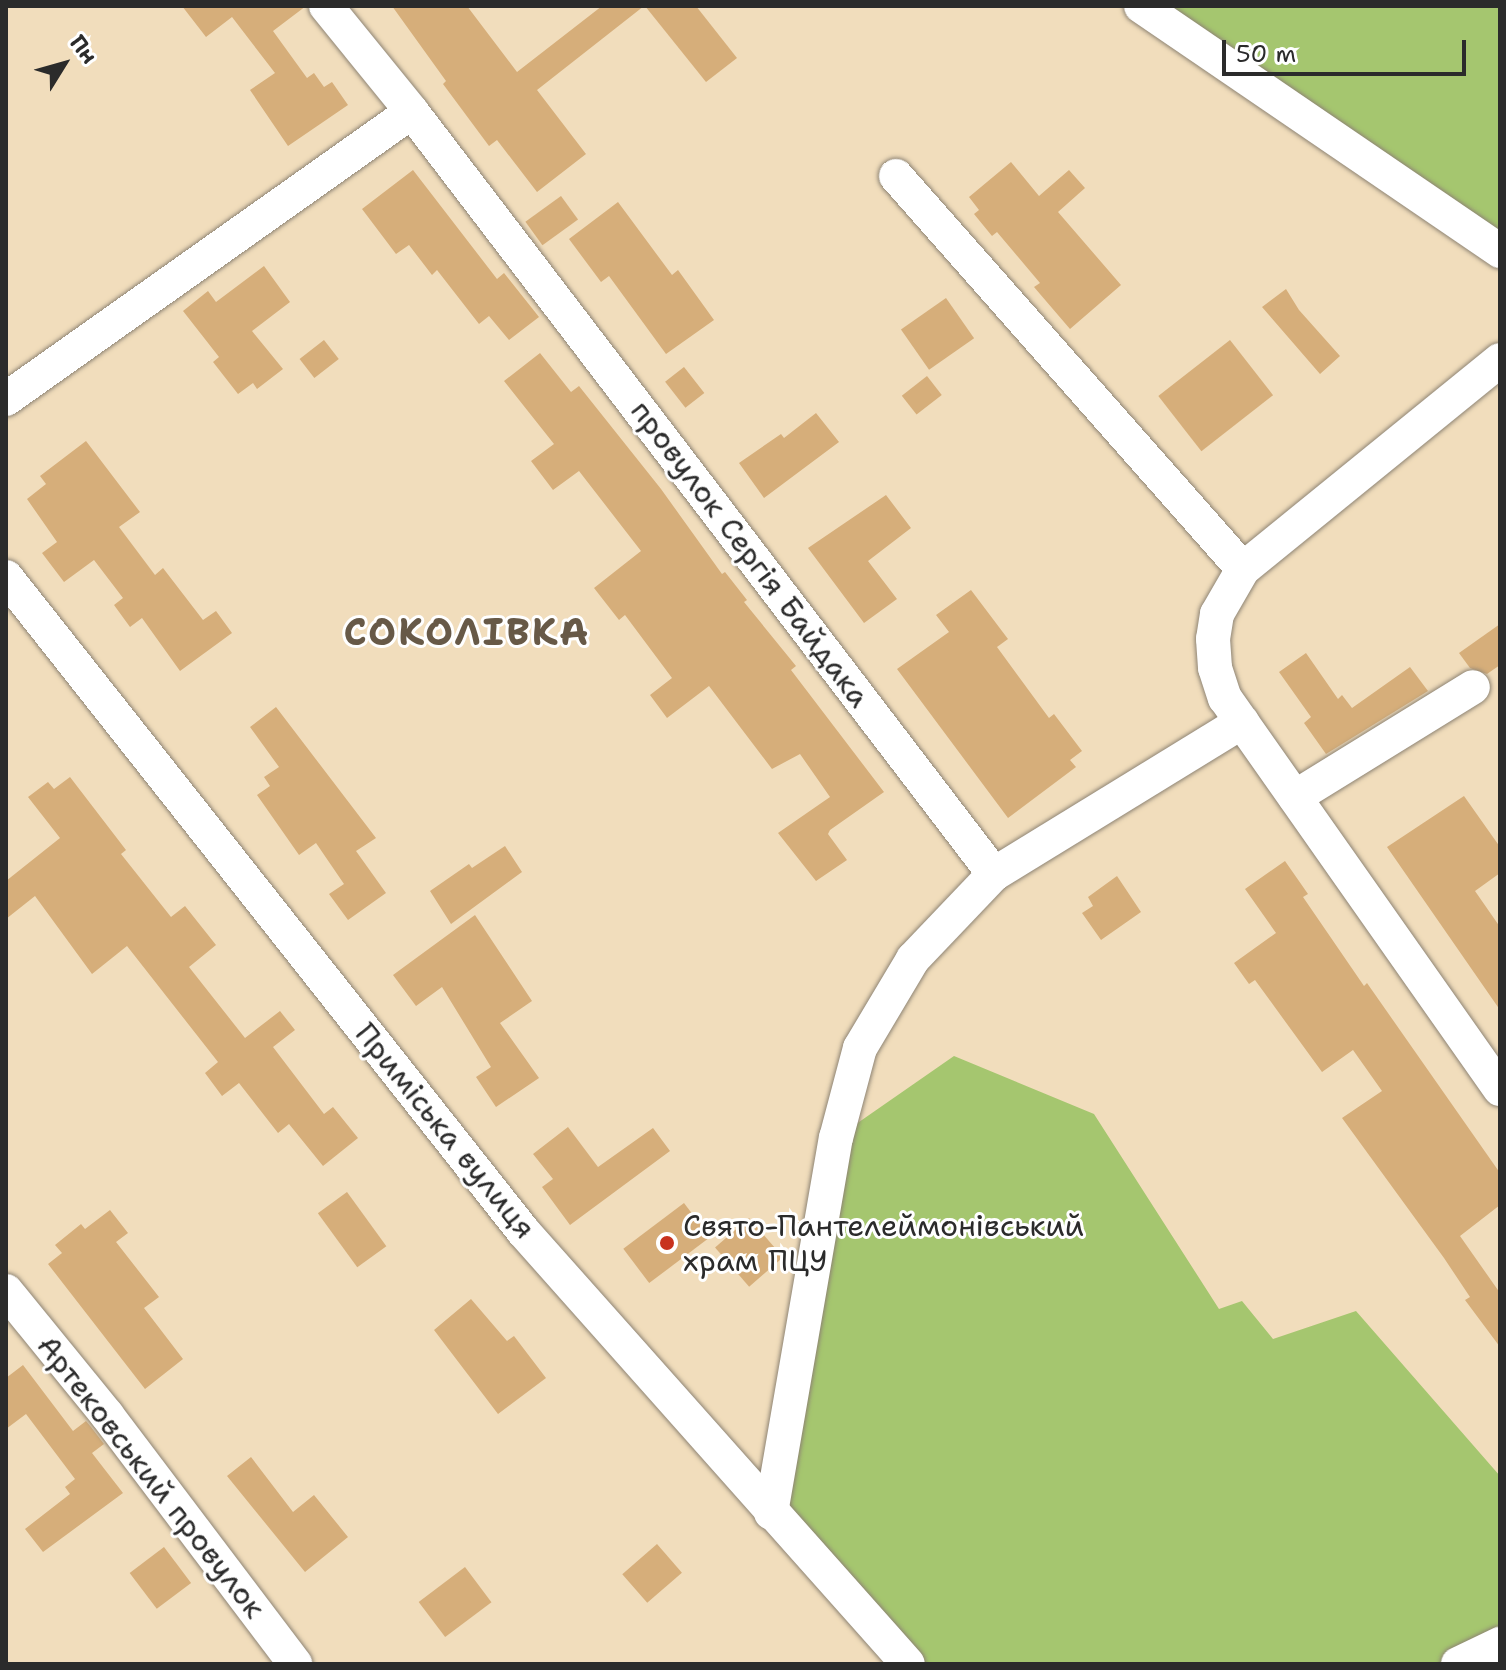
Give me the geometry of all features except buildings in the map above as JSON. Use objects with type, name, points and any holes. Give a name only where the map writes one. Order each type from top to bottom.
[{"type":"street","name":"провулок Сергія Байдака","points":[[326,6],[412,112],[994,874]]},
{"type":"street","points":[[1141,6],[1500,251]]},
{"type":"street","points":[[6,399],[412,112]]},
{"type":"street","points":[[896,176],[1243,569]]},
{"type":"street","points":[[1500,360],[1243,569],[1217,614],[1213,639],[1215,668],[1225,698],[1500,1089]]},
{"type":"street","name":"Приміська вулиця","points":[[6,577],[523,1231],[908,1664]]},
{"type":"street","points":[[1295,797],[1473,687]]},
{"type":"street","points":[[771,1513],[836,1138],[860,1048],[913,959],[994,874],[1242,722]]},
{"type":"street","name":"Артековський провулок","points":[[6,1291],[107,1415],[295,1664]]},
{"type":"street","points":[[1458,1664],[1500,1644]]},
{"type":"green space","points":[[1141,6],[1500,6],[1500,251]]},
{"type":"green space","points":[[954,1056],[1094,1114],[1219,1309],[1242,1301],[1273,1339],[1356,1311],[1500,1476],[1500,1644],[1458,1664],[908,1664],[771,1513],[836,1138]]},
{"type":"place","name":"Свято-Пантелеймонівський храм ПЦУ","points":[[667,1243]]},
{"type":"district","name":"СОКОЛІВКА","points":[[467,632]]}]
